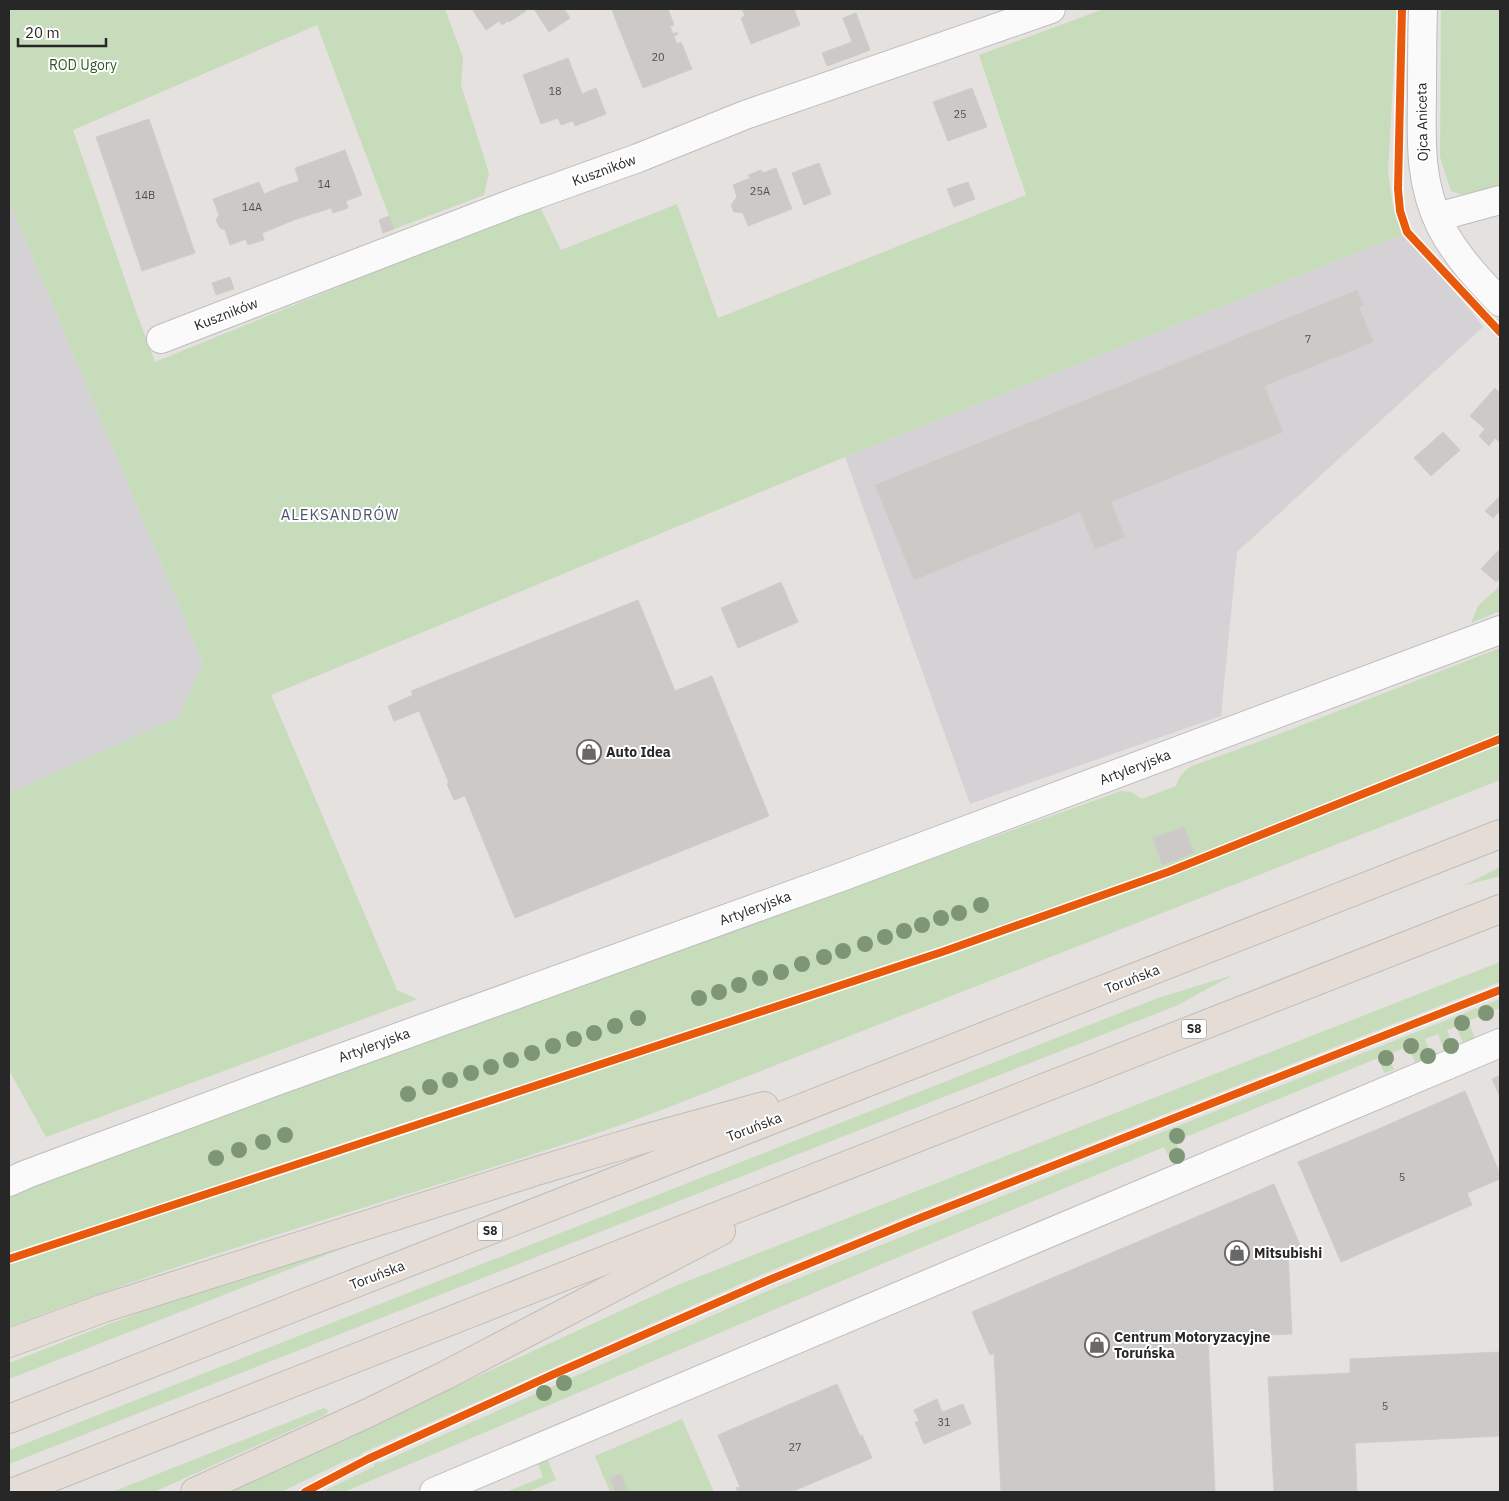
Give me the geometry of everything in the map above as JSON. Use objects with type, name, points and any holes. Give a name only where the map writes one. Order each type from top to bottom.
[{"type":"highway","name":"Toruńska","points":[[9,1419],[1500,834]]},
{"type":"highway","name":"S8","points":[[14,1492],[1500,909]]},
{"type":"highway","points":[[9,1343],[104,1308],[540,1170],[640,1140],[822,1090],[896,1068],[971,1042]]},
{"type":"highway","points":[[195,1492],[429,1383],[776,1203],[889,1149]]},
{"type":"street","name":"Kuszników","points":[[161,339],[513,203],[638,158],[746,115],[1051,9]]},
{"type":"street","name":"Ojca Aniceta","points":[[1423,9],[1421,153],[1427,191],[1436,217],[1447,238],[1466,265],[1500,302]]},
{"type":"street","points":[[1436,217],[1500,200]]},
{"type":"street","name":"Artyleryjska","points":[[9,1182],[266,1085],[844,876],[1500,630]]},
{"type":"street","points":[[434,1492],[1500,1043]]},
{"type":"shaded area","points":[[9,201],[203,663],[180,717],[9,793]]},
{"type":"shaded area","points":[[1404,234],[1483,327],[1237,552],[1221,716],[970,804],[845,457]]},
{"type":"green space","name":"ROD Ugory","points":[[9,9],[445,9],[463,58],[461,85],[489,173],[484,195],[394,229],[317,25],[73,130],[155,362],[539,205],[561,250],[677,204],[718,318],[1026,195],[979,55],[1104,9],[1397,9],[1388,172],[1393,206],[1404,234],[845,457],[271,695],[397,990],[417,999],[46,1137],[9,1070],[9,793],[179,717],[203,663],[9,201]]},
{"type":"green space","points":[[1441,9],[1500,9],[1500,187],[1466,196],[1451,191],[1440,157]]},
{"type":"green space","points":[[1500,586],[1500,611],[1471,623],[1478,606]]},
{"type":"green space","points":[[1500,648],[1500,734],[1166,869],[940,948],[9,1254],[9,1196],[13,1194],[423,1042],[1121,791],[1131,792],[1142,799],[1176,786],[1182,774],[1192,766]]},
{"type":"green space","points":[[1500,743],[1500,780],[664,1109],[559,1146],[174,1268],[9,1327],[9,1263],[943,956],[1170,876]]},
{"type":"green space","points":[[1500,867],[1500,876],[1463,886]]},
{"type":"green space","points":[[1500,962],[1500,982],[765,1273],[362,1453],[360,1456],[347,1460],[281,1492],[225,1492],[675,1286]]},
{"type":"green space","points":[[1233,975],[1178,1005],[9,1464],[9,1450],[1158,998]]},
{"type":"green space","points":[[1500,999],[1500,1008],[1468,1021],[1476,1040],[1464,1045],[1456,1027],[1447,1030],[1454,1049],[1445,1053],[1438,1034],[1425,1039],[1433,1058],[1416,1064],[1408,1046],[1388,1055],[1394,1070],[1384,1073],[1378,1058],[1176,1141],[1181,1157],[1177,1164],[1171,1161],[1164,1147],[889,1261],[344,1492],[322,1492],[373,1467],[375,1463],[382,1462],[772,1289],[1089,1161]]},
{"type":"green space","points":[[359,1241],[9,1379],[9,1363],[154,1307]]},
{"type":"green space","points":[[324,1408],[328,1410],[327,1414],[154,1492],[112,1492]]},
{"type":"green space","points":[[682,1419],[714,1492],[610,1492],[595,1456]]},
{"type":"green space","points":[[547,1458],[556,1480],[528,1492],[506,1492],[543,1477],[536,1459]]},
{"type":"building","points":[[472,9],[526,9],[526,11],[509,22],[502,25],[499,21],[486,30]]},
{"type":"building","points":[[534,9],[564,9],[570,18],[549,32]]},
{"type":"building","points":[[612,9],[639,9],[615,18]]},
{"type":"building","points":[[639,9],[668,9],[674,25],[670,26],[673,34],[677,32],[678,34],[674,36],[677,44],[681,42],[692,69],[643,88],[615,18]]},
{"type":"building","points":[[742,9],[794,9],[800,25],[751,44],[741,18],[745,16]]},
{"type":"building","points":[[856,13],[870,50],[857,55],[843,18]]},
{"type":"building","points":[[852,42],[857,55],[827,66],[822,53]]},
{"type":"building","points":[[568,58],[582,94],[596,88],[606,114],[575,126],[573,121],[561,125],[558,118],[541,124],[523,75]]},
{"type":"building","points":[[972,88],[987,127],[948,141],[933,102]]},
{"type":"building","points":[[149,119],[195,253],[142,271],[96,137]]},
{"type":"building","points":[[345,150],[362,195],[346,201],[348,208],[333,213],[331,208],[294,220],[281,187],[299,181],[295,168]]},
{"type":"building","points":[[819,163],[831,194],[804,205],[792,173]]},
{"type":"building","points":[[776,168],[792,209],[748,226],[743,213],[734,212],[731,205],[737,197],[733,185],[750,178],[748,175],[761,170],[763,173]]},
{"type":"building","points":[[259,182],[264,194],[281,187],[294,220],[262,233],[264,240],[248,245],[246,239],[230,245],[225,230],[220,228],[216,220],[219,215],[213,199]]},
{"type":"building","points":[[968,182],[975,199],[954,207],[947,189]]},
{"type":"building","points":[[389,216],[394,229],[383,233],[379,220]]},
{"type":"building","points":[[230,277],[234,289],[216,295],[212,283]]},
{"type":"building","points":[[1357,290],[1363,305],[1359,307],[1373,342],[1264,386],[1244,336]]},
{"type":"building","points":[[1244,336],[1283,432],[1111,502],[1125,537],[1095,549],[1080,512],[914,580],[875,485]]},
{"type":"building","points":[[1495,388],[1500,393],[1500,443],[1495,438],[1489,446],[1479,436],[1485,429],[1470,416]]},
{"type":"building","points":[[1443,432],[1460,450],[1431,476],[1414,458]]},
{"type":"building","points":[[1500,496],[1500,511],[1493,518],[1485,511]]},
{"type":"building","points":[[1500,549],[1500,578],[1496,582],[1481,569]]},
{"type":"building","points":[[781,582],[798,622],[738,648],[721,608]]},
{"type":"building","name":"Auto Idea","points":[[638,600],[675,691],[712,676],[769,816],[515,918],[465,796],[454,800],[447,784],[449,783],[419,711],[394,721],[388,706],[413,695],[411,691]]},
{"type":"building","points":[[1184,827],[1194,853],[1162,865],[1153,838]]},
{"type":"building","points":[[1500,1075],[1500,1097],[1492,1079]]},
{"type":"building","points":[[1465,1091],[1500,1174],[1500,1179],[1467,1193],[1472,1205],[1341,1262],[1298,1162]]},
{"type":"building","name":"Centrum Motoryzacyjne Toruńska","points":[[1274,1184],[1300,1245],[1288,1251],[1292,1334],[1208,1338],[1215,1492],[1001,1492],[994,1353],[990,1355],[972,1312]]},
{"type":"building","name":"Centrum Motoryzacyjne Toruńska","points":[[1500,1352],[1500,1436],[1355,1443],[1357,1492],[1274,1492],[1268,1377],[1350,1373],[1350,1359]]},
{"type":"building","points":[[837,1384],[872,1458],[791,1492],[738,1492],[736,1488],[740,1487],[718,1435]]},
{"type":"building","points":[[937,1399],[942,1412],[963,1404],[971,1424],[924,1444],[915,1422],[919,1421],[914,1410]]},
{"type":"building","points":[[621,1474],[628,1492],[615,1492],[610,1478]]},
{"type":"cycle path","points":[[1402,9],[1398,189],[1400,211],[1407,232],[1500,332]]},
{"type":"cycle path","points":[[9,1259],[942,952],[1168,872],[1500,739]]},
{"type":"cycle path","points":[[305,1492],[368,1459],[552,1375],[769,1280],[915,1220],[1500,990]]},
{"type":"place","name":"Auto Idea","points":[[589,752]]},
{"type":"place","name":"Mitsubishi","points":[[1237,1253]]},
{"type":"place","name":"Centrum Motoryzacyjne Toruńska","points":[[1097,1345]]},
{"type":"district","name":"ALEKSANDRÓW","points":[[340,515]]}]
